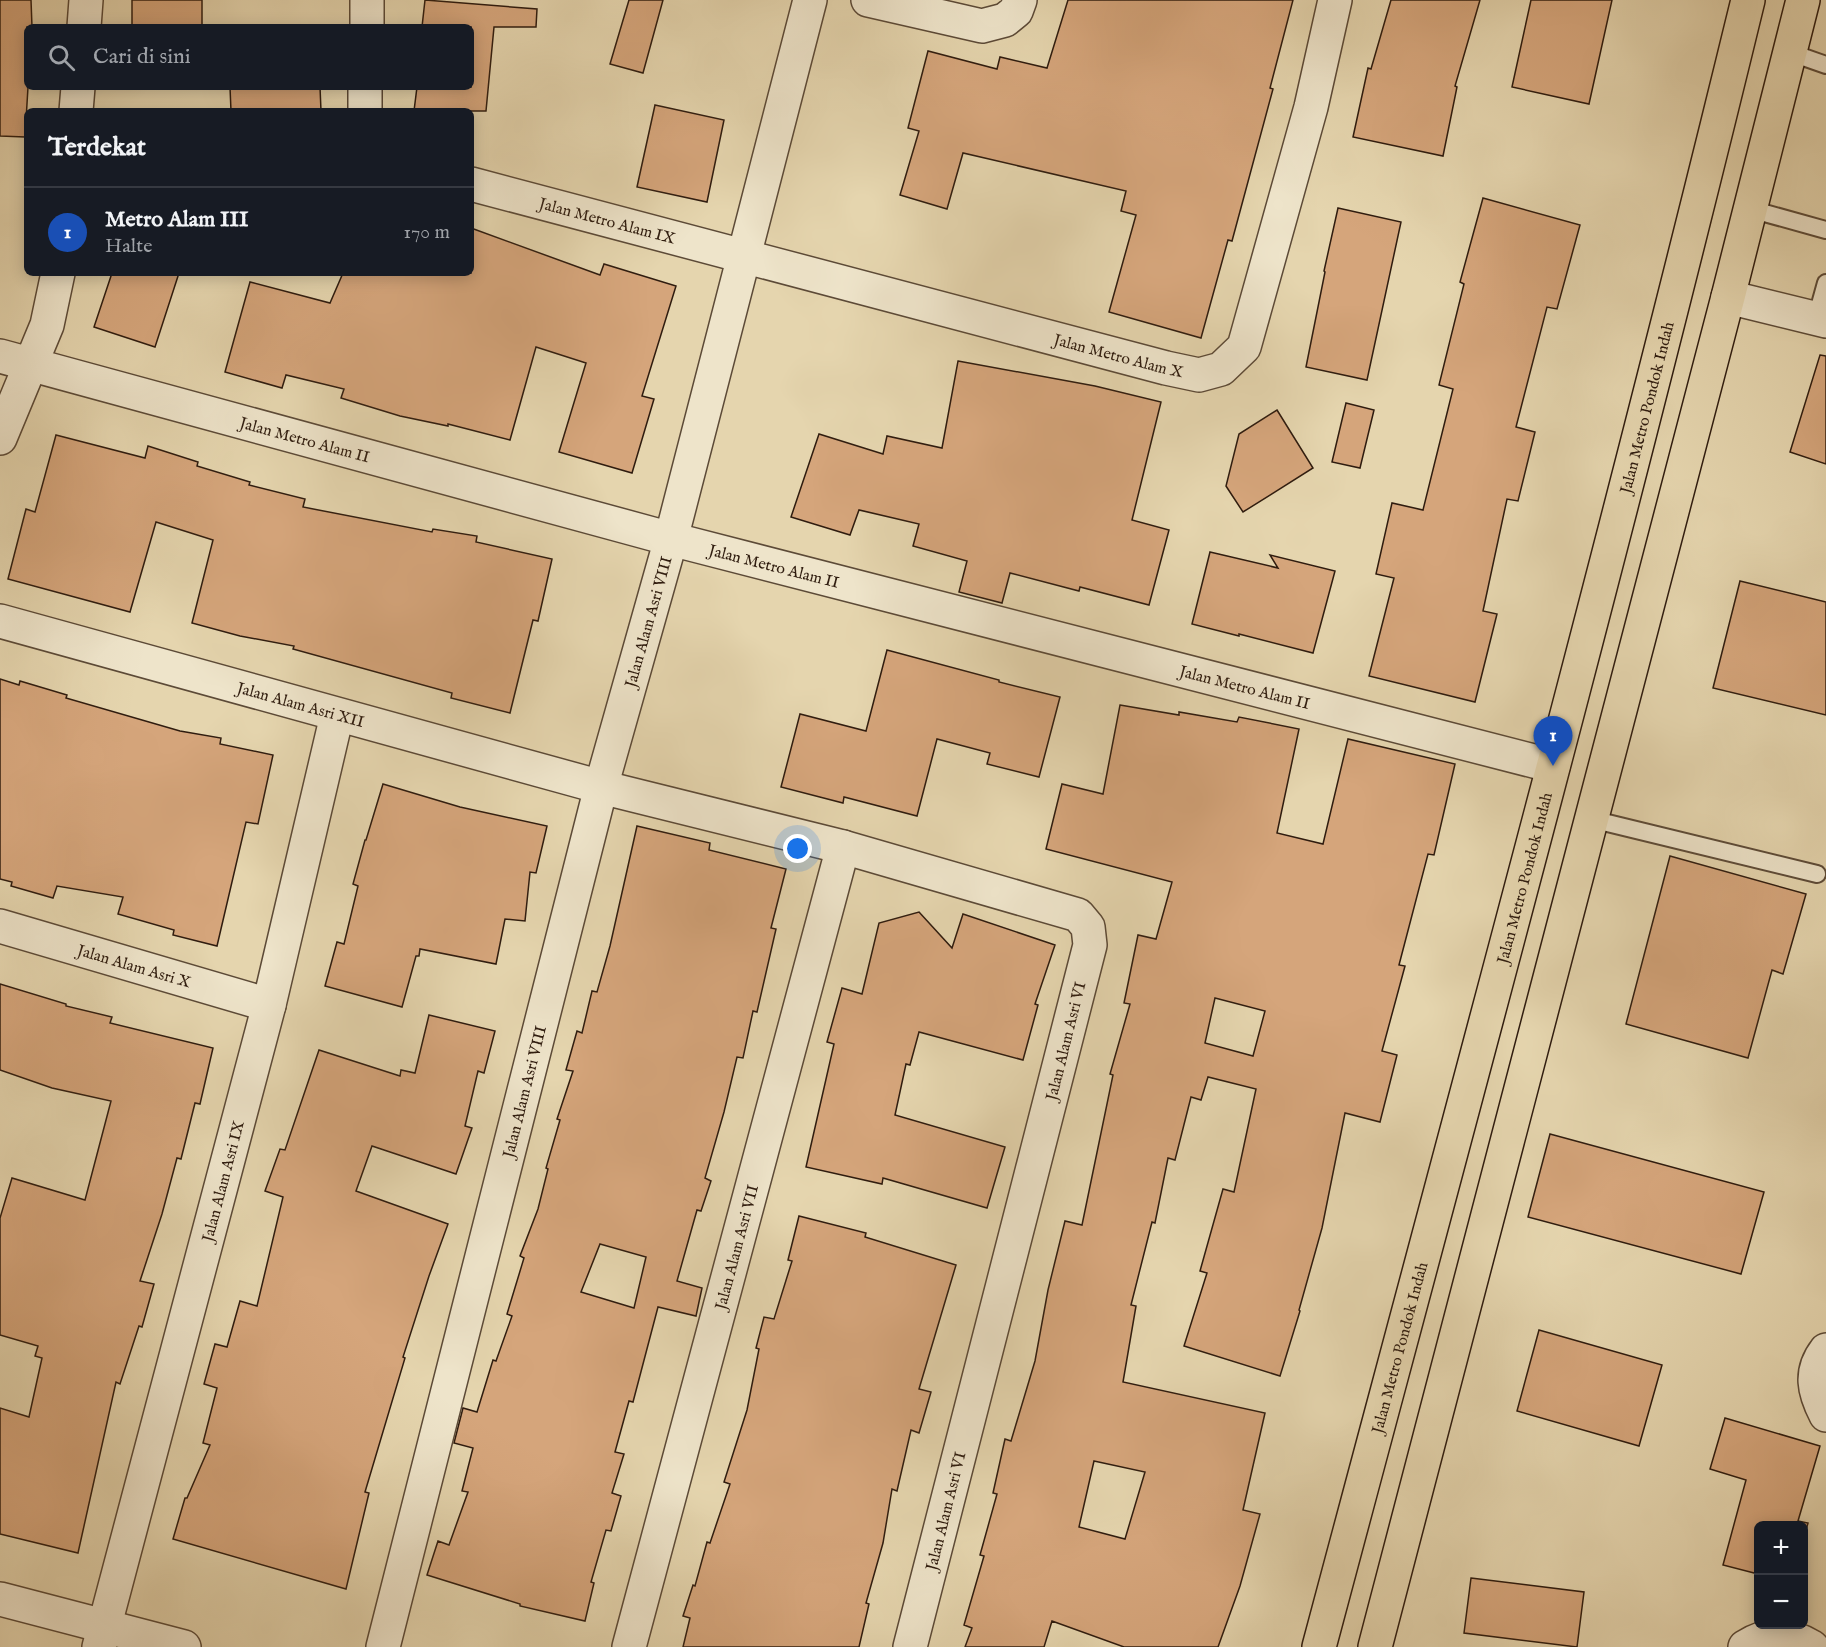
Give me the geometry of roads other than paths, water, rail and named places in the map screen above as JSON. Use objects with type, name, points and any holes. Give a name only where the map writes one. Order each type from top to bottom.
[{"type":"highway","name":"Jalan Metro Pondok Indah","points":[[1319,1647],[1553,766],[1691,234],[1748,0]]},
{"type":"highway","points":[[1376,1647],[1728,297],[1803,0]]},
{"type":"street","points":[[84,24],[86,0]]},
{"type":"street","points":[[367,0],[367,24]]},
{"type":"street","points":[[671,539],[810,0]]},
{"type":"street","points":[[868,0],[982,26],[1005,20],[1016,11],[1020,0]]},
{"type":"street","name":"Jalan Metro Alam X","points":[[745,256],[1166,368],[1199,375],[1221,369],[1244,347],[1311,107],[1335,0]]},
{"type":"street","points":[[76,108],[78,90]]},
{"type":"street","points":[[365,90],[365,108]]},
{"type":"street","name":"Jalan Metro Alam IX","points":[[474,185],[745,256]]},
{"type":"street","points":[[0,438],[47,325],[57,276]]},
{"type":"street","points":[[1728,297],[1821,320]]},
{"type":"street","name":"Jalan Metro Alam II","points":[[0,356],[671,539],[1553,766]]},
{"type":"street","name":"Jalan Alam Asri VIII","points":[[382,1647],[602,787],[671,539]]},
{"type":"street","name":"Jalan Alam Asri XII","points":[[0,621],[337,716],[602,787]]},
{"type":"street","name":"Jalan Alam Asri IX","points":[[102,1637],[269,1005],[337,716]]},
{"type":"street","name":"Jalan Alam Asri VI","points":[[602,787],[843,847],[1078,915],[1088,927],[1090,945],[910,1647]]},
{"type":"street","name":"Jalan Alam Asri VII","points":[[629,1647],[843,847]]},
{"type":"street","name":"Jalan Alam Asri X","points":[[0,926],[269,1005]]},
{"type":"street","points":[[1826,1350],[1819,1359],[1814,1379],[1817,1398],[1826,1415]]},
{"type":"street","points":[[0,1599],[102,1637],[184,1647]]},
{"type":"street","points":[[1745,1647],[1757,1639],[1777,1635],[1797,1638],[1812,1647]]},
{"type":"lane","points":[[1789,52],[1826,65]]},
{"type":"lane","points":[[1750,209],[1826,230]]},
{"type":"lane","points":[[1821,320],[1826,283]]},
{"type":"lane","points":[[1591,819],[1818,874]]},
{"type":"place","name":"Metro Alam III","points":[[1553,766]]}]
